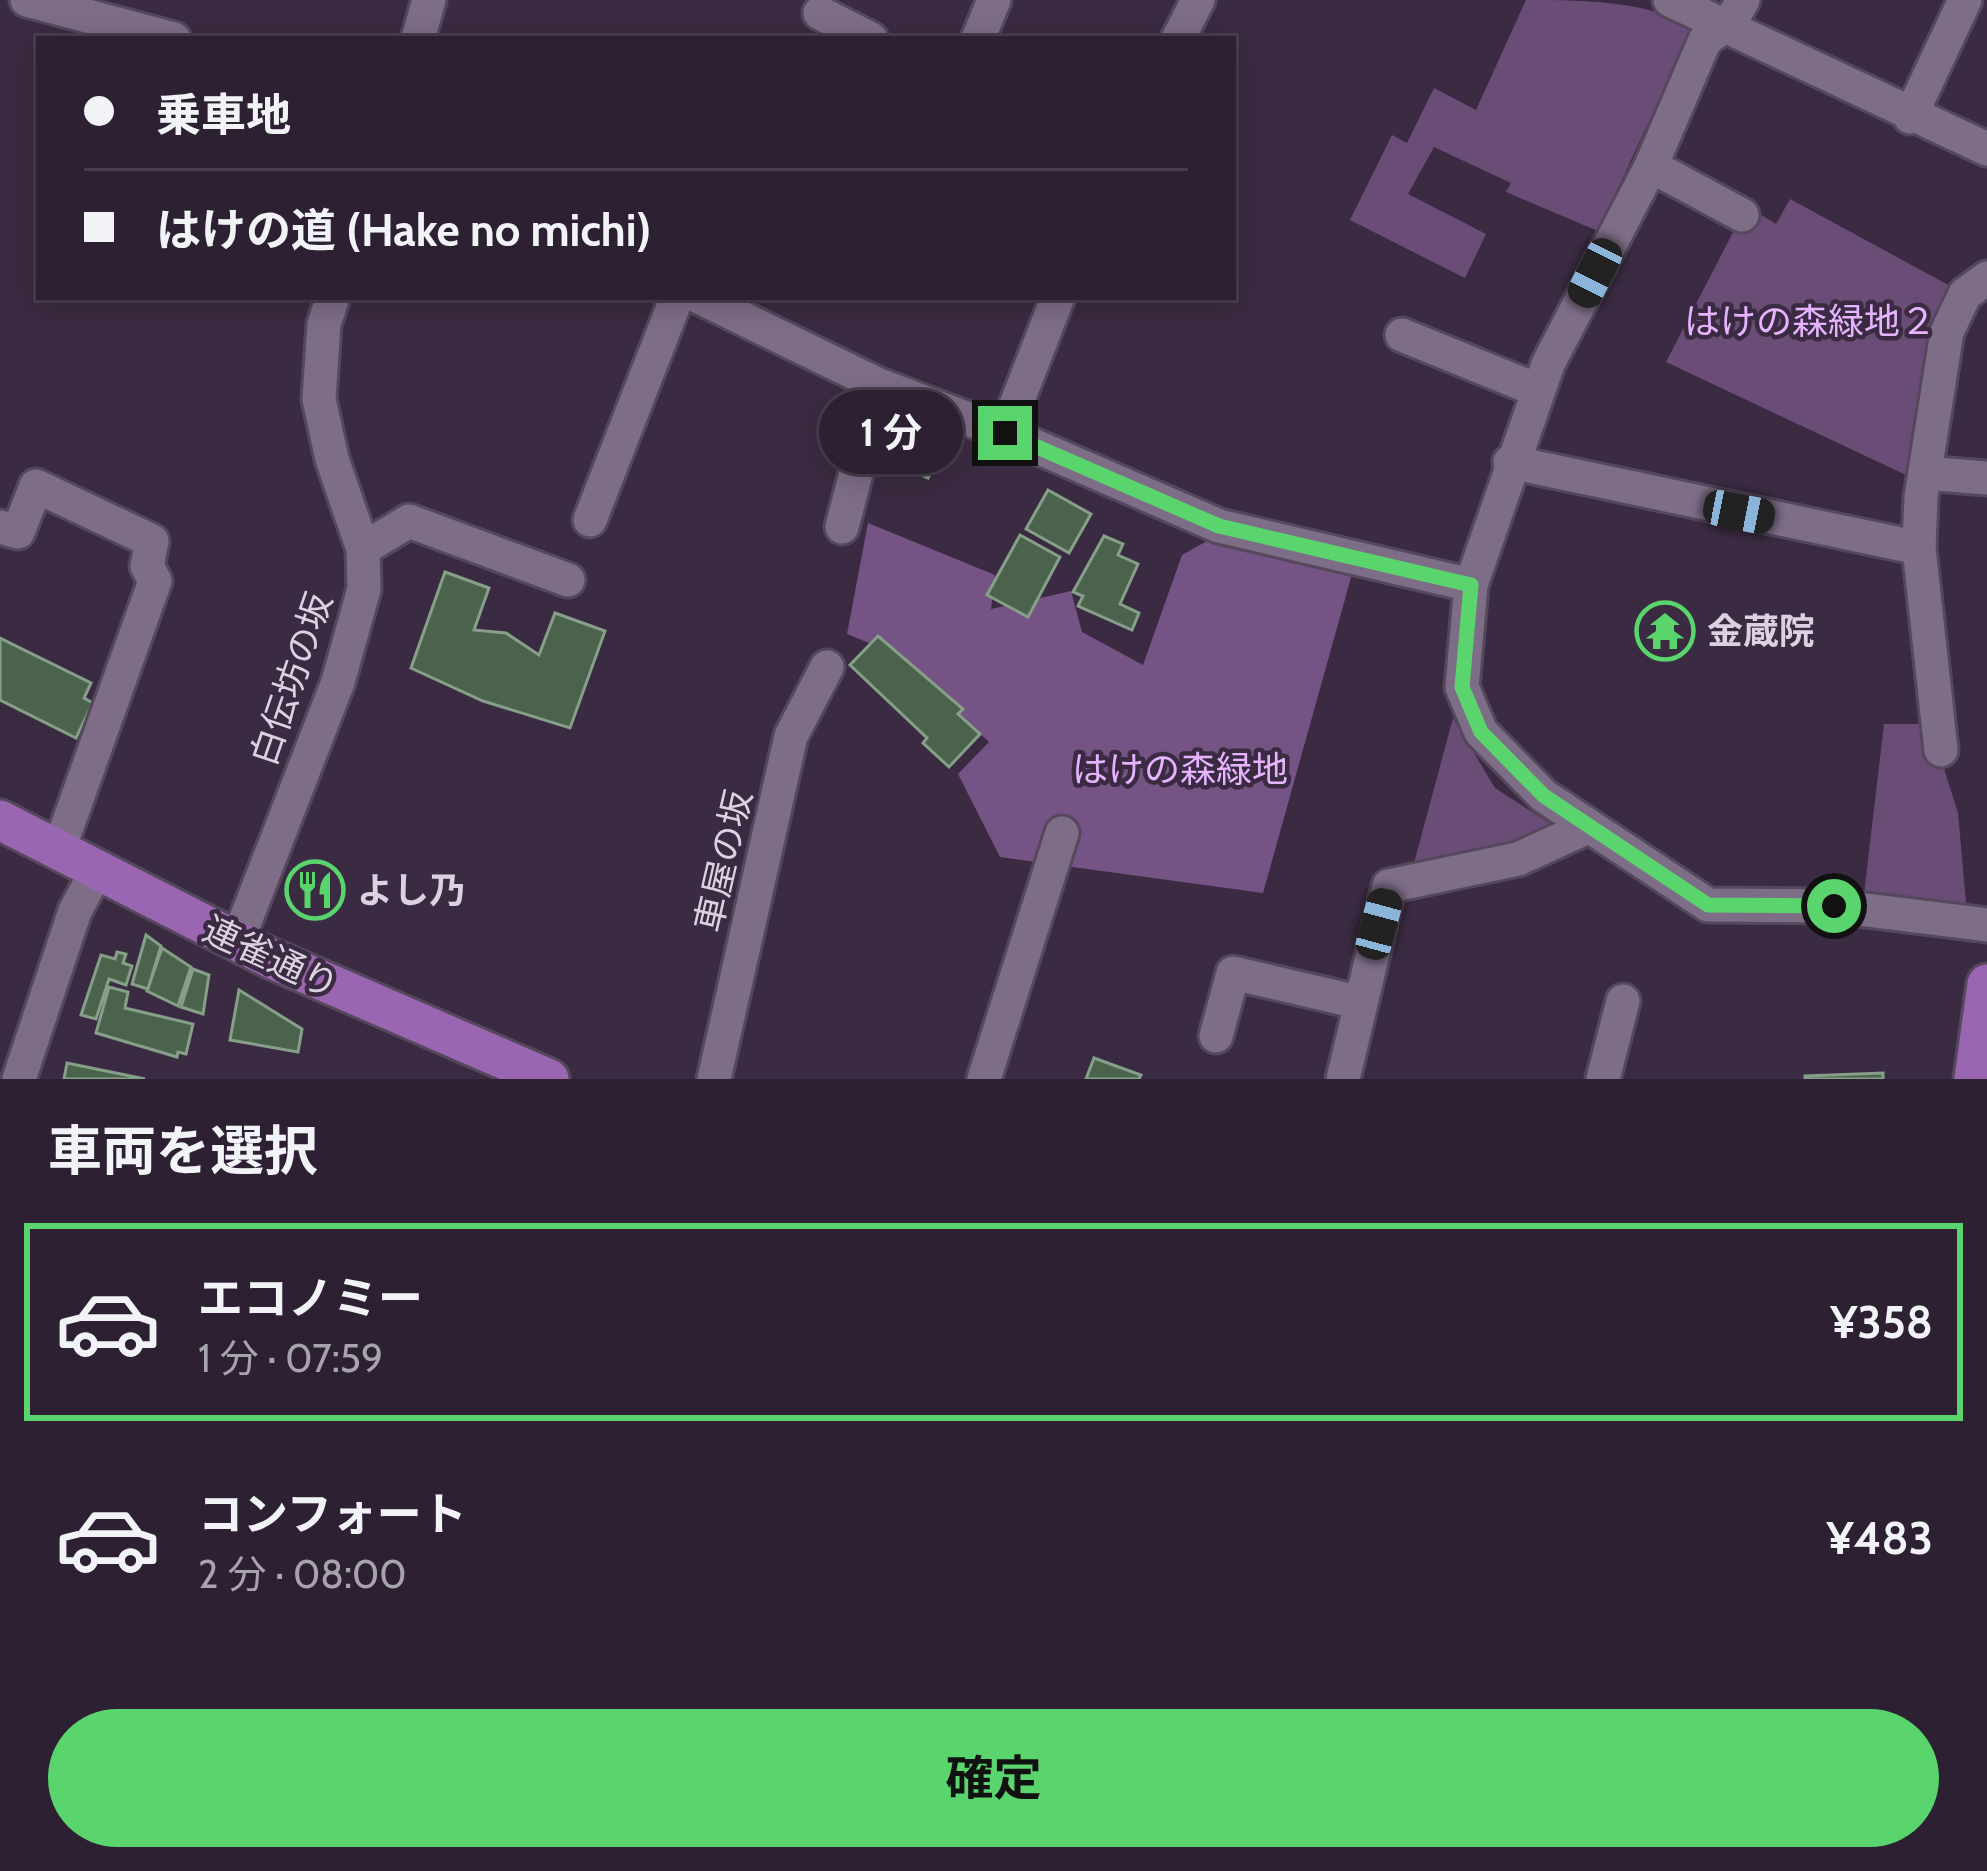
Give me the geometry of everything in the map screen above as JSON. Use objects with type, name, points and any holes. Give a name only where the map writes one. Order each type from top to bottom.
[{"type":"main road","name":"連雀通り","points":[[0,820],[237,942],[549,1079]]},
{"type":"main road","points":[[1974,1079],[1987,984]]},
{"type":"street","points":[[28,0],[163,36]]},
{"type":"street","points":[[419,36],[429,0]]},
{"type":"street","points":[[979,36],[994,0]]},
{"type":"street","points":[[1180,36],[1198,0]]},
{"type":"street","points":[[1670,0],[1732,13],[1910,117],[1987,149]]},
{"type":"street","points":[[1910,117],[1965,0]]},
{"type":"street","points":[[1732,13],[1705,40],[1651,166],[1538,390],[1471,585],[1462,687],[1481,732],[1544,796],[1708,905],[1834,906],[1987,925]]},
{"type":"street","points":[[818,17],[865,36]]},
{"type":"street","points":[[1651,166],[1742,214]]},
{"type":"street","points":[[1941,750],[1919,548],[1925,473],[1947,332],[1965,294],[1987,278]]},
{"type":"street","name":"白伝坊の坂","points":[[237,942],[338,682],[364,589],[363,549],[332,459],[319,399],[324,324],[332,300]]},
{"type":"street","points":[[590,520],[675,300]]},
{"type":"street","points":[[705,300],[879,385],[1005,433],[1219,526],[1471,585]]},
{"type":"street","points":[[1005,433],[1057,300]]},
{"type":"street","points":[[1402,335],[1538,390]]},
{"type":"street","points":[[842,527],[879,385]]},
{"type":"street","points":[[1510,462],[1919,548]]},
{"type":"street","points":[[1925,473],[1987,478]]},
{"type":"street","points":[[0,527],[18,532],[36,486],[152,541],[147,566],[155,581],[58,852]]},
{"type":"street","points":[[363,549],[410,521],[568,580]]},
{"type":"street","name":"車屋の坂","points":[[714,1079],[791,736],[826,667]]},
{"type":"street","points":[[1343,1079],[1389,886],[1518,859],[1588,827]]},
{"type":"street","points":[[984,1079],[1062,833]]},
{"type":"street","points":[[19,1079],[75,911],[96,872]]},
{"type":"street","points":[[1216,1036],[1233,973],[1358,1002]]},
{"type":"street","points":[[1603,1079],[1623,1001]]},
{"type":"green space","points":[[1526,0],[1638,8],[1659,13],[1691,31],[1598,231],[1506,192],[1511,183],[1434,147],[1408,194],[1486,234],[1465,278],[1350,220],[1392,135],[1407,143],[1434,88],[1476,110]]},
{"type":"green space","name":"はけの森緑地２","points":[[1790,199],[1965,294],[1923,483],[1666,362],[1742,215],[1750,208],[1776,224]]},
{"type":"green space","name":"はけの森緑地","points":[[868,523],[995,575],[991,609],[1071,591],[1082,632],[1143,665],[1182,555],[1214,537],[1280,559],[1352,574],[1263,893],[1000,857],[958,774],[989,742],[896,654],[847,634]]},
{"type":"green space","points":[[1453,718],[1495,788],[1565,833],[1410,878]]},
{"type":"green space","points":[[1884,724],[1930,724],[1958,813],[1967,914],[1864,894]]},
{"type":"building","points":[[902,421],[945,441],[928,478],[884,459]]},
{"type":"building","points":[[1048,490],[1091,514],[1069,553],[1026,529]]},
{"type":"building","points":[[1020,535],[1060,557],[1028,617],[987,595]]},
{"type":"building","points":[[1104,536],[1123,544],[1118,555],[1138,564],[1120,604],[1139,613],[1132,630],[1078,606],[1083,596],[1073,592]]},
{"type":"building","points":[[445,572],[489,588],[474,630],[506,633],[539,655],[555,613],[605,631],[570,728],[483,701],[411,668]]},
{"type":"building","points":[[878,636],[963,709],[958,714],[980,734],[949,767],[923,743],[927,738],[850,665]]},
{"type":"building","points":[[0,638],[91,683],[84,698],[93,703],[76,738],[0,700]]},
{"type":"building","points":[[146,935],[161,946],[148,989],[132,984]]},
{"type":"building","points":[[162,948],[191,967],[178,1006],[147,991]]},
{"type":"building","points":[[117,952],[126,954],[123,963],[132,966],[126,985],[109,979],[96,1019],[81,1015],[101,955],[115,959]]},
{"type":"building","points":[[193,969],[209,975],[203,1014],[181,1007]]},
{"type":"building","points":[[109,987],[128,992],[125,1008],[193,1024],[186,1054],[178,1052],[177,1057],[96,1033]]},
{"type":"building","points":[[239,990],[302,1029],[298,1052],[230,1040]]},
{"type":"building","points":[[1094,1058],[1141,1075],[1139,1079],[1086,1079]]},
{"type":"building","points":[[67,1063],[145,1079],[64,1079]]},
{"type":"building","points":[[1883,1073],[1883,1079],[1805,1079],[1805,1076]]},
{"type":"place","name":"金蔵院","points":[[1665,631]]},
{"type":"place","name":"よし乃","points":[[315,890]]},
{"type":"route","points":[[1005,433],[1219,526],[1471,585],[1462,687],[1481,732],[1544,796],[1708,905],[1834,906]]}]
